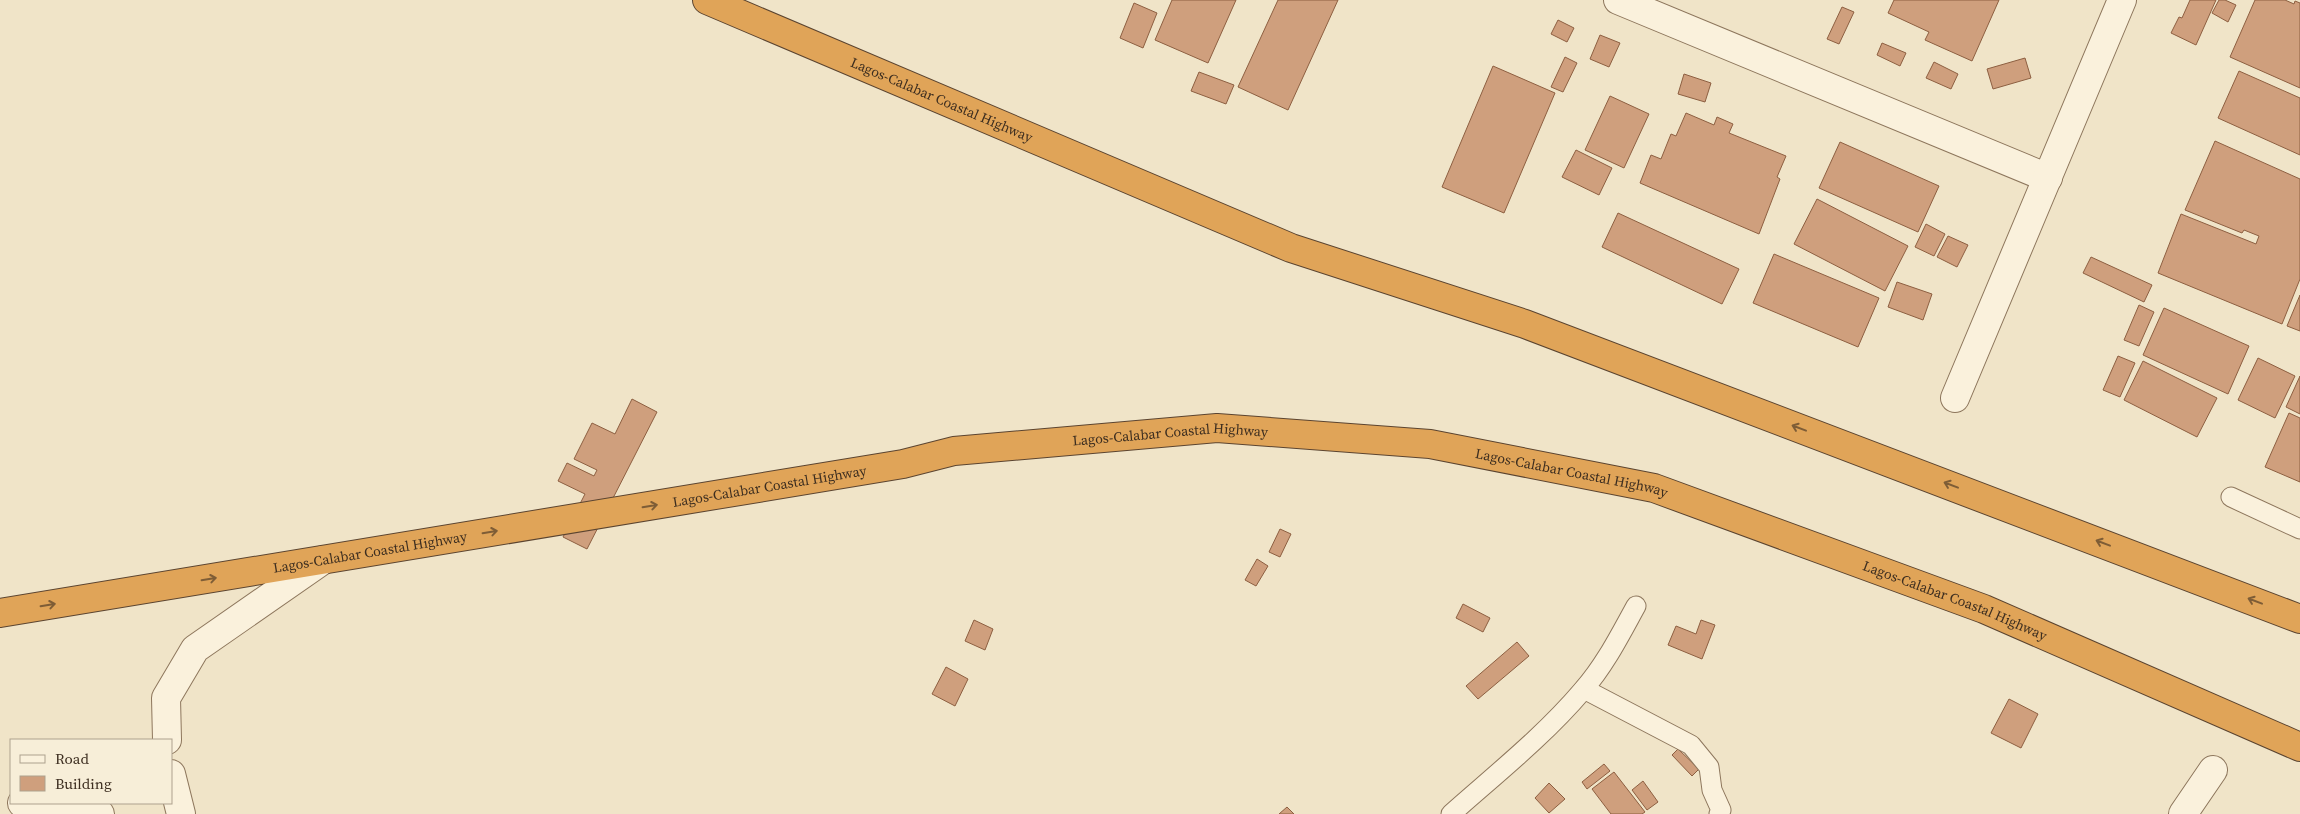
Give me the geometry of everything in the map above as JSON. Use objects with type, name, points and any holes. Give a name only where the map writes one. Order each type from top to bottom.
[{"type":"highway","name":"Lagos-Calabar Coastal Highway","points":[[707,0],[1291,248],[1525,324],[2300,619]]},
{"type":"highway","name":"Lagos-Calabar Coastal Highway","points":[[0,613],[903,464],[954,451],[1217,428],[1430,444],[1654,488],[1984,609],[2300,747]]},
{"type":"street","points":[[1618,0],[2048,178]]},
{"type":"street","points":[[1955,398],[2122,0]]},
{"type":"street","points":[[167,739],[166,698],[195,649],[323,560]]},
{"type":"street","points":[[2183,814],[2213,770]]},
{"type":"street","points":[[172,778],[181,814]]},
{"type":"street","points":[[29,804],[100,814]]},
{"type":"lane","points":[[2231,497],[2300,529]]},
{"type":"lane","points":[[1451,814],[1549,726],[1584,689],[1614,647],[1636,606]]},
{"type":"lane","points":[[1584,689],[1691,745],[1709,767],[1712,790],[1721,810],[1719,814]]},
{"type":"building","points":[[1172,0],[1236,0],[1208,63],[1155,40]]},
{"type":"building","points":[[1278,0],[1338,0],[1288,110],[1238,87]]},
{"type":"building","points":[[1894,0],[1999,0],[1972,61],[1925,40],[1929,32],[1888,13]]},
{"type":"building","points":[[2190,0],[2216,0],[2196,45],[2171,33],[2179,17],[2182,18]]},
{"type":"building","points":[[2219,0],[2225,0],[2236,5],[2228,22],[2212,13]]},
{"type":"building","points":[[2255,0],[2285,0],[2294,4],[2295,1],[2300,3],[2300,88],[2230,57]]},
{"type":"building","points":[[1134,3],[1157,13],[1143,48],[1120,38]]},
{"type":"building","points":[[1842,7],[1854,12],[1839,44],[1827,39]]},
{"type":"building","points":[[1558,20],[1574,28],[1567,42],[1551,34]]},
{"type":"building","points":[[1600,35],[1620,43],[1609,67],[1590,59]]},
{"type":"building","points":[[1882,43],[1906,53],[1900,66],[1877,55]]},
{"type":"building","points":[[1565,57],[1577,63],[1563,92],[1551,87]]},
{"type":"building","points":[[2025,58],[2031,78],[1993,89],[1987,69]]},
{"type":"building","points":[[1934,62],[1958,74],[1951,89],[1926,78]]},
{"type":"building","points":[[1493,66],[1555,93],[1504,213],[1442,187]]},
{"type":"building","points":[[2239,71],[2300,98],[2300,155],[2218,118]]},
{"type":"building","points":[[1199,72],[1234,85],[1226,104],[1191,91]]},
{"type":"building","points":[[1684,74],[1711,83],[1705,102],[1678,94]]},
{"type":"building","points":[[1610,96],[1649,114],[1624,168],[1585,150]]},
{"type":"building","points":[[1686,113],[1714,125],[1717,117],[1733,124],[1729,133],[1786,156],[1777,177],[1780,179],[1759,234],[1640,183],[1651,155],[1661,159],[1671,134],[1676,136]]},
{"type":"building","points":[[2215,141],[2300,179],[2300,279],[2282,324],[2158,273],[2181,214],[2256,244],[2259,236],[2244,230],[2242,233],[2185,210]]},
{"type":"building","points":[[1840,142],[1939,186],[1918,232],[1819,188]]},
{"type":"building","points":[[1576,150],[1612,168],[1599,195],[1562,177]]},
{"type":"building","points":[[1817,199],[1908,246],[1885,291],[1794,244]]},
{"type":"building","points":[[1618,213],[1739,269],[1722,304],[1602,247]]},
{"type":"building","points":[[1926,224],[1945,234],[1934,256],[1915,247]]},
{"type":"building","points":[[1948,236],[1968,245],[1957,267],[1937,257]]},
{"type":"building","points":[[1774,254],[1879,298],[1858,347],[1753,303]]},
{"type":"building","points":[[2091,257],[2152,285],[2144,302],[2083,273]]},
{"type":"building","points":[[1897,282],[1932,294],[1923,320],[1888,307]]},
{"type":"building","points":[[2300,295],[2300,331],[2287,326]]},
{"type":"building","points":[[2139,305],[2154,312],[2139,346],[2124,340]]},
{"type":"building","points":[[2164,308],[2249,346],[2228,394],[2143,355]]},
{"type":"building","points":[[2118,356],[2135,363],[2120,397],[2103,390]]},
{"type":"building","points":[[2258,358],[2295,376],[2275,418],[2238,400]]},
{"type":"building","points":[[2143,361],[2217,398],[2197,437],[2124,400]]},
{"type":"building","points":[[2300,376],[2300,414],[2286,407]]},
{"type":"building","points":[[632,399],[657,412],[587,549],[563,537],[585,494],[558,481],[567,463],[594,476],[597,470],[574,459],[592,423],[615,434]]},
{"type":"building","points":[[2289,413],[2300,418],[2300,482],[2265,467]]},
{"type":"building","points":[[1280,529],[1291,534],[1280,557],[1269,552]]},
{"type":"building","points":[[1257,559],[1268,566],[1256,586],[1245,580]]},
{"type":"building","points":[[1463,604],[1490,618],[1483,632],[1456,618]]},
{"type":"building","points":[[974,620],[993,629],[985,650],[965,641]]},
{"type":"building","points":[[1701,620],[1715,625],[1702,659],[1668,645],[1676,626],[1696,634]]},
{"type":"building","points":[[1517,642],[1529,656],[1478,699],[1466,686]]},
{"type":"building","points":[[946,667],[968,679],[955,706],[932,694]]},
{"type":"building","points":[[2009,699],[2038,714],[2021,748],[1991,733]]},
{"type":"building","points":[[1678,749],[1699,769],[1692,776],[1672,755]]},
{"type":"building","points":[[1604,764],[1610,771],[1587,789],[1582,782]]},
{"type":"building","points":[[1614,772],[1645,812],[1642,814],[1611,814],[1592,789]]},
{"type":"building","points":[[1643,781],[1658,802],[1647,810],[1632,790]]},
{"type":"building","points":[[1549,783],[1565,799],[1549,813],[1535,798]]},
{"type":"building","points":[[1287,807],[1294,814],[1279,814]]}]
